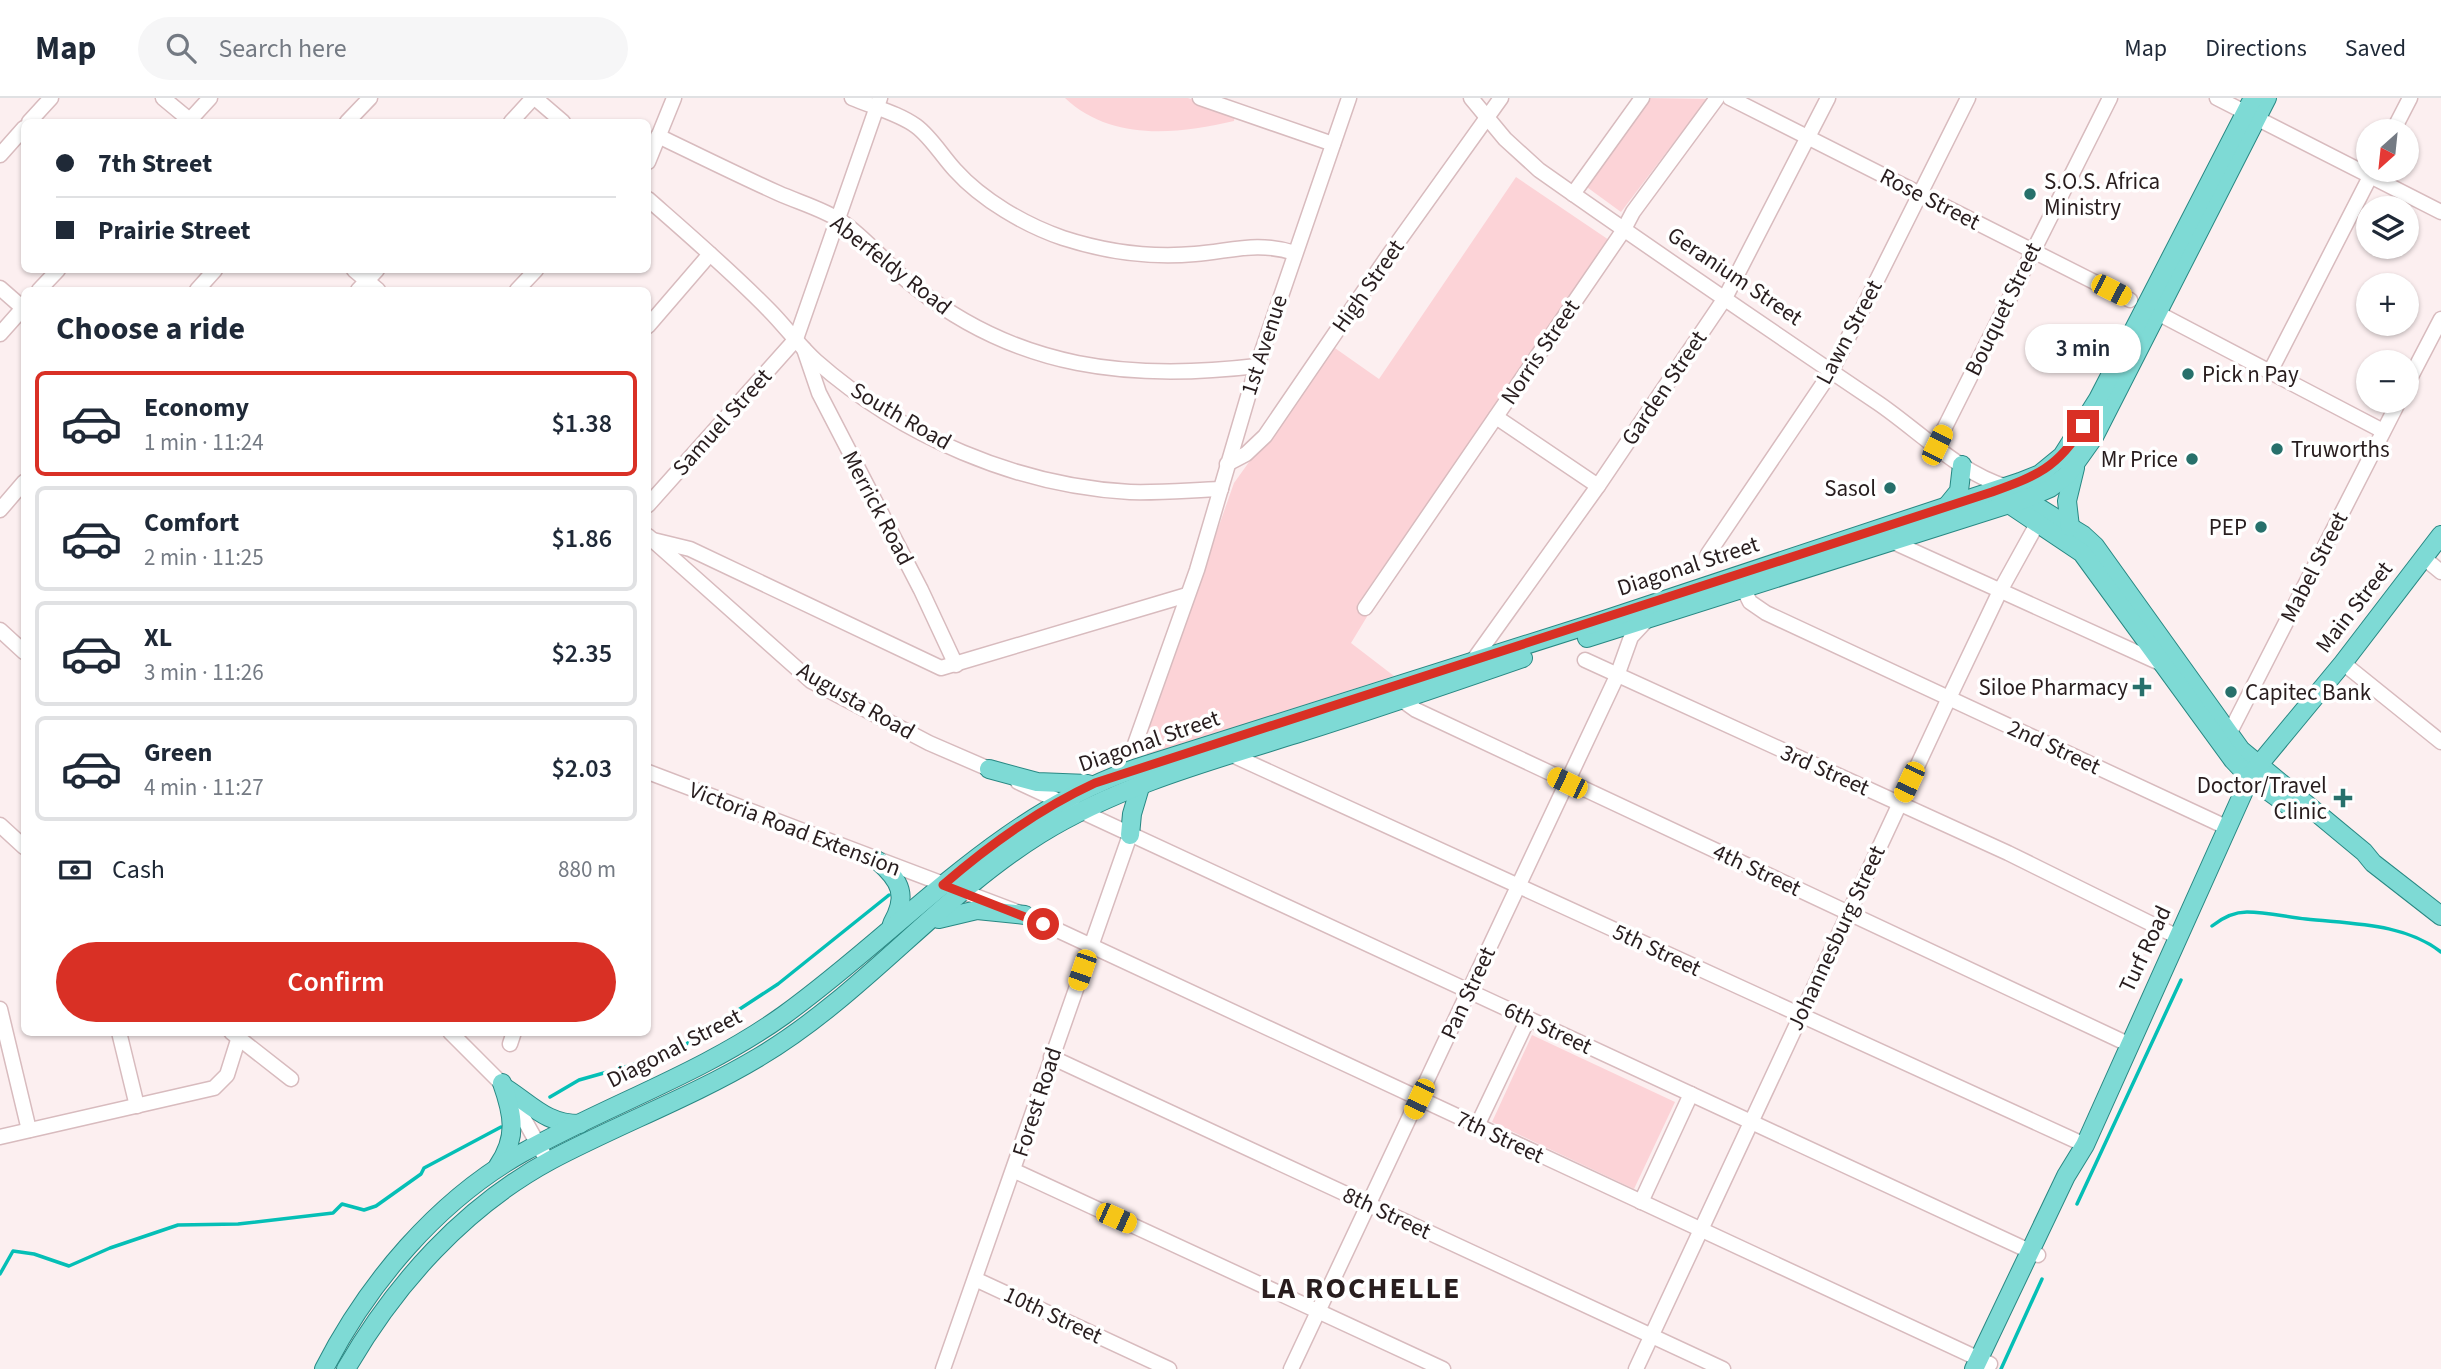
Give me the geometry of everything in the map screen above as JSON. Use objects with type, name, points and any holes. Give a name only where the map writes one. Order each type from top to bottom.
[{"type":"main road","points":[[2003,493],[2040,474],[2071,446],[2252,110],[2267,98]]},
{"type":"main road","points":[[2070,527],[2067,501],[2076,465],[2099,427],[2145,307]]},
{"type":"main road","points":[[1943,509],[1959,491],[1962,465]]},
{"type":"main road","points":[[2003,493],[2050,488],[2076,465]]},
{"type":"main road","name":"Diagonal Street","points":[[324,1369],[377,1284],[428,1227],[494,1172],[538,1144],[742,1043],[801,1002],[995,842],[1058,802],[1095,783],[1725,595],[1740,583],[1943,509],[2003,493]]},
{"type":"main road","name":"Diagonal Street","points":[[346,1369],[389,1301],[422,1261],[475,1213],[548,1162],[706,1087],[768,1052],[826,1012],[1000,862],[1079,811],[1140,786],[1398,694],[1472,662],[1891,541],[2003,493]]},
{"type":"main road","name":"Geranium Street","points":[[2003,493],[2041,516],[2083,535],[2106,560],[2230,734],[2253,772]]},
{"type":"main road","name":"Geranium Street","points":[[2041,516],[2082,553],[2162,664],[2253,772]]},
{"type":"main road","name":"Main Street","points":[[2253,772],[2343,663],[2441,535]]},
{"type":"main road","points":[[989,769],[1037,782],[1095,783]]},
{"type":"main road","points":[[2253,772],[2364,852],[2373,863],[2441,916]]},
{"type":"main road","name":"Turf Road","points":[[1982,1365],[2070,1178],[2253,772]]},
{"type":"main road","points":[[1130,835],[1132,814],[1140,786]]},
{"type":"main road","points":[[878,862],[893,874],[901,889],[901,906],[888,930]]},
{"type":"main road","points":[[929,923],[977,910],[1025,915]]},
{"type":"main road","points":[[504,1086],[546,1118],[565,1124],[580,1124]]},
{"type":"main road","points":[[494,1172],[510,1144],[513,1127],[504,1086]]},
{"type":"street","points":[[32,119],[51,98]]},
{"type":"street","points":[[163,98],[187,119]]},
{"type":"street","points":[[192,119],[210,98]]},
{"type":"street","points":[[350,119],[370,98]]},
{"type":"street","points":[[513,119],[534,98],[559,119]]},
{"type":"street","points":[[651,154],[674,98]]},
{"type":"street","points":[[852,98],[878,103],[915,125],[957,173],[982,194],[1036,227],[1061,237],[1103,249],[1148,256],[1195,254],[1263,245],[1295,253]]},
{"type":"street","points":[[1200,98],[1333,144]]},
{"type":"street","name":"1st Avenue","points":[[1135,744],[1221,489],[1256,366],[1349,98]]},
{"type":"street","name":"Geranium Street","points":[[1471,98],[1531,163],[1623,231],[1725,298],[2003,493]]},
{"type":"street","name":"High Street","points":[[1227,464],[1247,454],[1265,436],[1388,256],[1502,98]]},
{"type":"street","points":[[1573,194],[1642,98]]},
{"type":"street","name":"Norris Street","points":[[1365,608],[1623,231],[1633,212],[1717,98]]},
{"type":"street","name":"Rose Street","points":[[1730,98],[2145,307],[2383,431]]},
{"type":"street","name":"Garden Street","points":[[1472,662],[1598,486],[1725,298],[1828,98]]},
{"type":"street","name":"Lawn Street","points":[[1709,554],[1831,372],[1968,98]]},
{"type":"street","name":"Bouquet Street","points":[[1937,445],[2031,250],[2110,98]]},
{"type":"street","points":[[2217,98],[2252,110],[2356,165]]},
{"type":"street","points":[[2399,119],[2410,98]]},
{"type":"street","points":[[800,344],[878,103]]},
{"type":"street","points":[[0,155],[21,131]]},
{"type":"street","name":"Aberfeldy Road","points":[[658,136],[839,220],[902,277],[951,313],[1038,354],[1075,365],[1128,372],[1165,374],[1256,366]]},
{"type":"street","points":[[2270,372],[2367,182]]},
{"type":"street","points":[[2388,182],[2441,212]]},
{"type":"street","name":"South Road","points":[[651,202],[710,254],[800,344],[854,391],[899,420],[989,461],[1069,483],[1130,492],[1221,489]]},
{"type":"street","points":[[651,323],[710,254]]},
{"type":"street","points":[[42,287],[55,273]]},
{"type":"street","points":[[200,287],[212,273]]},
{"type":"street","points":[[356,273],[368,287]]},
{"type":"street","points":[[520,287],[533,273]]},
{"type":"street","points":[[0,288],[21,306]]},
{"type":"street","points":[[0,334],[21,311]]},
{"type":"street","points":[[2419,361],[2441,319]]},
{"type":"street","name":"Samuel Street","points":[[651,502],[800,344]]},
{"type":"street","name":"Merrick Road","points":[[800,344],[819,393],[916,579],[956,665]]},
{"type":"street","name":"Mabel Street","points":[[2230,734],[2393,413]]},
{"type":"street","points":[[1496,417],[1598,486]]},
{"type":"street","points":[[0,510],[21,486]]},
{"type":"street","name":"Johannesburg Street","points":[[1636,1369],[1948,698],[2000,591],[2041,516]]},
{"type":"street","points":[[651,538],[690,549],[941,668],[1187,595]]},
{"type":"street","name":"Augusta Road","points":[[651,539],[811,681],[929,743],[1058,802]]},
{"type":"street","points":[[1891,541],[2162,664]]},
{"type":"street","points":[[2424,558],[2441,572]]},
{"type":"street","name":"2nd Street","points":[[1740,583],[1750,602],[1766,613]]},
{"type":"street","name":"2nd Street","points":[[1725,595],[2227,827]]},
{"type":"street","name":"Pan Street","points":[[1291,1369],[1617,676],[1631,636],[1647,620]]},
{"type":"street","points":[[0,630],[21,649]]},
{"type":"street","name":"3rd Street","points":[[1585,660],[1899,803],[2178,937]]},
{"type":"street","points":[[2343,663],[2441,742]]},
{"type":"street","name":"4th Street","points":[[1398,694],[1567,783],[2129,1044]]},
{"type":"street","name":"5th Street","points":[[1230,754],[2085,1145]]},
{"type":"street","name":"Victoria Road Extension","points":[[651,773],[943,885]]},
{"type":"street","name":"6th Street","points":[[1058,802],[2034,1253]]},
{"type":"street","points":[[0,825],[21,844]]},
{"type":"street","name":"Forest Road","points":[[943,1369],[1015,1171],[1051,1057],[1130,835]]},
{"type":"street","name":"7th Street","points":[[943,885],[1025,915],[1701,1230],[1982,1365]]},
{"type":"street","points":[[0,1009],[29,1130]]},
{"type":"street","points":[[1477,1126],[1528,1019]]},
{"type":"street","points":[[120,1036],[137,1106]]},
{"type":"street","points":[[0,1137],[214,1088],[227,1075],[234,1036],[255,1048],[291,1079]]},
{"type":"street","points":[[454,1036],[504,1086],[548,1162]]},
{"type":"street","name":"8th Street","points":[[1051,1057],[1723,1369]]},
{"type":"street","points":[[1641,1202],[1691,1094]]},
{"type":"street","points":[[1015,1171],[1443,1369]]},
{"type":"street","name":"10th Street","points":[[975,1279],[1169,1369]]},
{"type":"shaded area","points":[[1065,98],[1188,98],[1235,115],[1234,121],[1212,126],[1146,131],[1103,122],[1083,112]]},
{"type":"shaded area","points":[[1647,98],[1707,99],[1621,212],[1584,185]]},
{"type":"shaded area","points":[[1516,177],[1609,240],[1357,605],[1368,615],[1351,643],[1394,676],[1146,756],[1154,736],[1148,727],[1234,483],[1332,346],[1379,379]]},
{"type":"shaded area","points":[[1532,1035],[1675,1102],[1634,1189],[1492,1122]]},
{"type":"waterway","points":[[550,1097],[579,1080],[671,1054],[778,984],[889,895]]},
{"type":"waterway","points":[[2212,926],[2224,918],[2247,912],[2359,924],[2411,935],[2441,952]]},
{"type":"waterway","points":[[2077,1204],[2181,980]]},
{"type":"waterway","points":[[0,1274],[13,1251],[34,1254],[69,1266],[110,1248],[178,1225],[238,1224],[333,1213],[342,1204],[364,1210],[376,1206],[421,1174],[424,1168],[501,1127]]},
{"type":"waterway","points":[[2001,1369],[2042,1279]]},
{"type":"place","name":"S.O.S. Africa Ministry","points":[[2030,194]]},
{"type":"place","name":"Pick n Pay","points":[[2188,374]]},
{"type":"place","name":"Truworths","points":[[2277,449]]},
{"type":"place","name":"Mr Price","points":[[2192,459]]},
{"type":"place","name":"Sasol","points":[[1890,488]]},
{"type":"place","name":"PEP","points":[[2261,527]]},
{"type":"place","name":"Siloe Pharmacy","points":[[2142,687]]},
{"type":"place","name":"Capitec Bank","points":[[2231,692]]},
{"type":"place","name":"Doctor/Travel Clinic","points":[[2343,798]]},
{"type":"district","name":"LA ROCHELLE","points":[[1361,1288]]},
{"type":"route","points":[[1043,924],[943,885],[995,842],[1058,802],[1095,783],[1601,621],[2020,482],[2053,465],[2071,446],[2083,426]]}]
